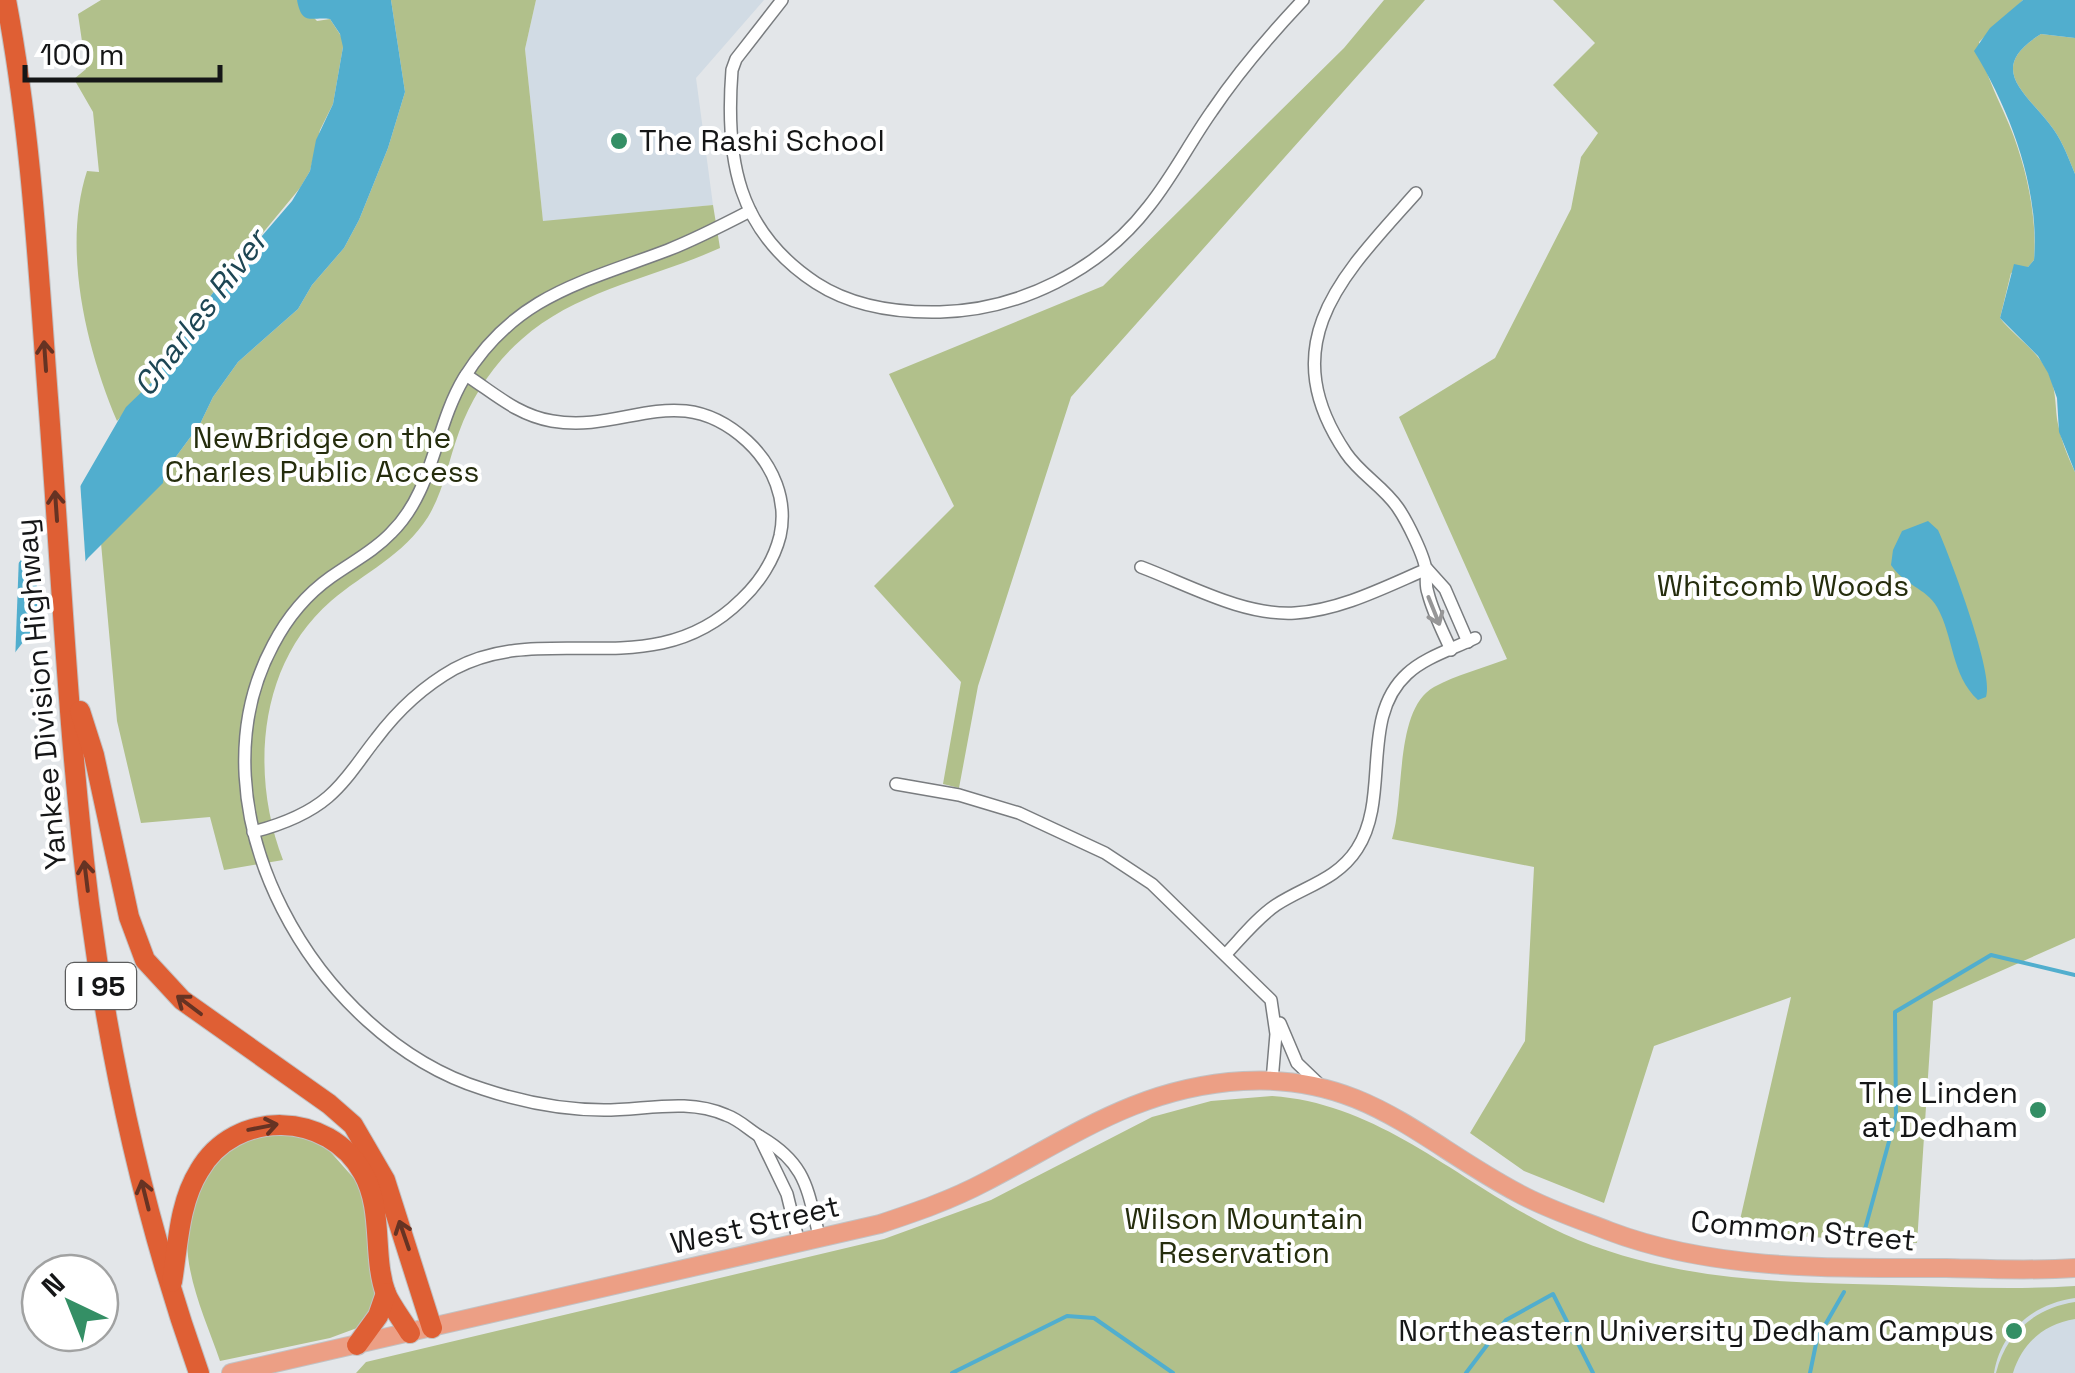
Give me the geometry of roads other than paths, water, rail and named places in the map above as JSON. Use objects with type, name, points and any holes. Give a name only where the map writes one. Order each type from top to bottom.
[{"type":"highway","name":"Yankee Division Highway","points":[[6,0],[30,164],[82,842],[106,1017],[133,1146],[171,1289],[199,1373]]},
{"type":"highway","points":[[69,676],[94,755],[128,918],[146,960],[182,1000],[353,1125],[385,1180],[432,1328]]},
{"type":"highway","points":[[171,1289],[185,1206],[200,1168],[219,1146],[238,1134],[277,1124],[305,1127],[323,1134],[357,1164],[372,1200],[386,1293],[410,1333]]},
{"type":"highway","points":[[357,1345],[378,1316],[386,1293]]},
{"type":"main road","name":"West Street","points":[[231,1373],[880,1224],[942,1202],[1136,1102],[1180,1088],[1272,1081]]},
{"type":"main road","name":"Common Street","points":[[1272,1081],[1324,1088],[1390,1112],[1521,1195],[1612,1232],[1669,1247],[1727,1258],[1787,1263],[1900,1268],[2075,1268]]},
{"type":"street","points":[[782,0],[741,52],[732,70],[732,159],[750,211],[768,240],[793,266],[825,288],[858,303],[894,310],[954,312],[1024,296],[1077,271],[1130,229],[1164,186],[1234,81],[1303,0]]},
{"type":"street","points":[[1226,954],[1272,908],[1328,878],[1357,850],[1371,818],[1381,727],[1389,698],[1413,669],[1472,640],[1445,589],[1427,570],[1398,507],[1339,441],[1324,406],[1315,362],[1319,330],[1336,288],[1416,193]]},
{"type":"street","points":[[750,211],[683,243],[594,274],[556,292],[509,325],[466,375],[442,425],[422,488],[404,518],[382,542],[308,596],[282,629],[263,664],[250,711],[244,755],[246,802],[275,891],[299,937],[324,974],[368,1022],[418,1060],[466,1084],[528,1101],[590,1110],[673,1105],[706,1108],[740,1122],[795,1162],[820,1239]]},
{"type":"street","points":[[253,832],[302,814],[331,795],[400,711],[462,664],[510,651],[626,650],[678,638],[702,629],[735,606],[771,560],[782,520],[774,478],[751,445],[723,424],[673,409],[593,423],[550,421],[509,405],[466,375]]},
{"type":"street","points":[[1141,567],[1238,604],[1286,613],[1348,602],[1427,570]]},
{"type":"street","points":[[1427,570],[1428,594],[1451,650]]},
{"type":"street","name":"Common Street","points":[[896,784],[988,802],[1036,820],[1096,848],[1152,884],[1260,987],[1274,1008],[1297,1063],[1324,1088]]},
{"type":"street","points":[[1272,1081],[1274,1008]]},
{"type":"street","points":[[759,1136],[787,1194],[799,1243]]},
{"type":"water","name":"Charles River","points":[[297,0],[391,0],[405,92],[359,220],[344,248],[312,285],[298,309],[238,362],[164,473],[163,483],[88,558],[0,672],[0,585],[74,497],[126,407],[153,381],[212,294],[292,201],[310,171],[316,140],[333,104],[343,47],[330,19],[305,17]]},
{"type":"water","points":[[2023,0],[2075,0],[2075,38],[2041,34],[2024,47],[2015,59],[2013,71],[2016,82],[2057,135],[2075,174],[2075,472],[2059,432],[2057,398],[2048,373],[2038,356],[2000,318],[2014,264],[2028,267],[2034,260],[2035,233],[2020,151],[1974,51],[1990,28]]},
{"type":"water","points":[[1928,521],[1938,530],[1944,544],[1978,642],[1987,685],[1986,697],[1978,700],[1963,679],[1937,607],[1891,565],[1902,531]]},
{"type":"waterway","points":[[1862,1240],[1896,1116],[1895,1012],[1991,955],[2075,975]]},
{"type":"waterway","points":[[1810,1373],[1817,1339],[1844,1292]]},
{"type":"waterway","points":[[1466,1373],[1506,1320],[1553,1294],[1593,1373]]},
{"type":"waterway","points":[[952,1373],[1067,1316],[1094,1318],[1173,1373]]},
{"type":"place","name":"The Rashi School","points":[[619,141]]},
{"type":"place","name":"The Linden at Dedham","points":[[2038,1110]]},
{"type":"place","name":"Northeastern University Dedham Campus","points":[[2014,1331]]},
{"type":"park label","name":"NewBridge on the Charles Public Access","points":[[322,455]]},
{"type":"park label","name":"Whitcomb Woods","points":[[1783,586]]},
{"type":"park label","name":"Wilson Mountain Reservation","points":[[1244,1236]]}]
